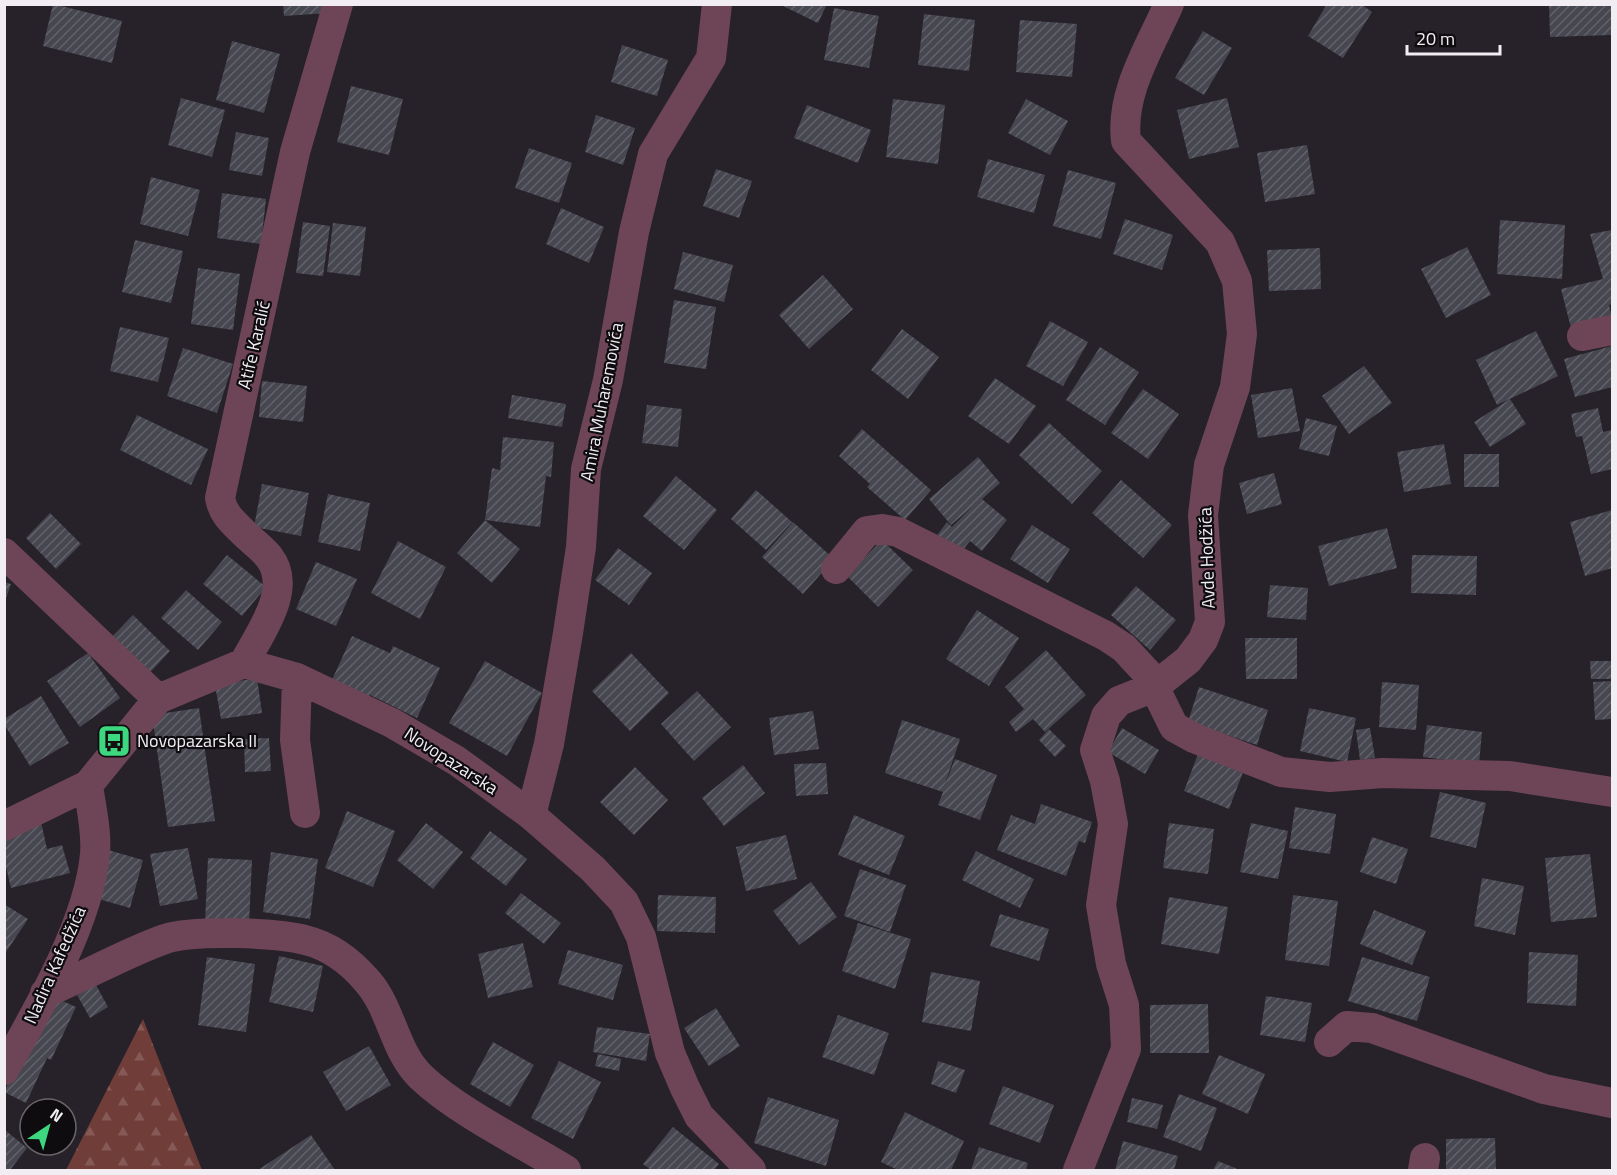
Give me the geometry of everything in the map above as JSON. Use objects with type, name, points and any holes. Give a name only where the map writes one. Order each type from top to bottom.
[{"type":"street","name":"Atife Karalić","points":[[244,663],[276,601],[277,578],[270,558],[228,518],[222,508],[220,498],[290,172],[338,4]]},
{"type":"street","name":"Amira Muharemovića","points":[[531,815],[549,744],[568,633],[580,547],[586,469],[608,380],[634,232],[653,154],[711,58],[717,4]]},
{"type":"street","name":"Avde Hodžića","points":[[1078,1170],[1126,1049],[1124,1005],[1111,964],[1101,905],[1113,824],[1105,781],[1095,750],[1106,717],[1119,701],[1154,687],[1188,660],[1203,640],[1210,621],[1203,515],[1209,465],[1235,387],[1242,334],[1237,281],[1220,242],[1126,141],[1124,121],[1127,100],[1169,4]]},
{"type":"street","points":[[1582,336],[1612,330]]},
{"type":"street","points":[[836,569],[867,531],[882,529],[898,532],[1106,636],[1124,648],[1139,663],[1174,727],[1194,738],[1281,772],[1330,777],[1383,774],[1510,776],[1589,791],[1612,792]]},
{"type":"street","points":[[4,553],[158,699]]},
{"type":"street","name":"Novopazarska","points":[[244,663],[297,678],[402,729],[457,761],[531,815],[593,869],[624,902],[641,937],[670,1053],[699,1116],[751,1170]]},
{"type":"street","points":[[4,826],[88,785],[158,699],[244,663]]},
{"type":"street","points":[[297,678],[295,740],[305,813]]},
{"type":"street","name":"Nadira Kafedžića","points":[[4,1070],[45,993],[78,921],[90,881],[95,854],[95,827],[88,785]]},
{"type":"street","points":[[45,993],[78,980],[114,960],[168,938],[252,935],[306,940],[339,954],[369,983],[400,1050],[421,1076],[471,1113],[566,1170]]},
{"type":"street","points":[[1329,1042],[1347,1026],[1372,1028],[1544,1089],[1612,1103]]},
{"type":"green space","points":[[143,1019],[202,1170],[66,1170],[73,1157],[78,1157],[78,1146]]},
{"type":"building","points":[[53,4],[122,21],[112,63],[43,46]]},
{"type":"building","points":[[283,4],[328,4],[328,13],[284,16]]},
{"type":"building","points":[[779,4],[827,4],[818,23]]},
{"type":"building","points":[[1327,4],[1361,4],[1372,12],[1343,58],[1308,36]]},
{"type":"building","points":[[1549,4],[1612,4],[1612,35],[1550,37]]},
{"type":"building","points":[[834,8],[879,16],[869,68],[824,60]]},
{"type":"building","points":[[924,14],[975,20],[969,71],[918,65]]},
{"type":"building","points":[[1020,20],[1077,24],[1072,77],[1016,72]]},
{"type":"building","points":[[1203,31],[1232,48],[1204,95],[1175,78]]},
{"type":"building","points":[[232,41],[280,54],[264,113],[216,100]]},
{"type":"building","points":[[622,45],[668,60],[657,96],[611,82]]},
{"type":"building","points":[[351,86],[403,99],[389,155],[337,142]]},
{"type":"building","points":[[181,98],[225,110],[212,157],[168,145]]},
{"type":"building","points":[[1227,98],[1239,147],[1189,159],[1177,110]]},
{"type":"building","points":[[893,99],[945,105],[938,164],[886,157]]},
{"type":"building","points":[[1026,99],[1068,121],[1050,155],[1008,133]]},
{"type":"building","points":[[807,105],[871,130],[858,163],[794,138]]},
{"type":"building","points":[[596,115],[635,128],[623,165],[585,152]]},
{"type":"building","points":[[236,132],[269,138],[262,176],[229,170]]},
{"type":"building","points":[[1307,145],[1315,194],[1265,202],[1257,153]]},
{"type":"building","points":[[529,148],[572,163],[559,203],[515,188]]},
{"type":"building","points":[[988,159],[1045,175],[1034,213],[977,197]]},
{"type":"building","points":[[716,169],[752,181],[739,218],[703,206]]},
{"type":"building","points":[[1068,170],[1116,183],[1101,239],[1053,226]]},
{"type":"building","points":[[151,177],[200,190],[188,236],[140,224]]},
{"type":"building","points":[[222,193],[266,199],[261,244],[217,238]]},
{"type":"building","points":[[561,208],[604,227],[589,263],[546,244]]},
{"type":"building","points":[[1125,219],[1173,235],[1162,270],[1113,254]]},
{"type":"building","points":[[1500,220],[1565,225],[1562,279],[1497,274]]},
{"type":"building","points":[[303,222],[330,226],[323,276],[296,273]]},
{"type":"building","points":[[333,223],[366,227],[360,276],[327,272]]},
{"type":"building","points":[[1612,230],[1612,304],[1609,305],[1612,318],[1571,328],[1561,289],[1603,279],[1590,234]]},
{"type":"building","points":[[135,240],[183,251],[171,303],[122,292]]},
{"type":"building","points":[[1467,247],[1491,295],[1446,318],[1421,269]]},
{"type":"building","points":[[1320,248],[1321,289],[1269,291],[1267,250]]},
{"type":"building","points":[[683,252],[733,265],[724,302],[674,289]]},
{"type":"building","points":[[198,268],[240,274],[233,330],[191,324]]},
{"type":"building","points":[[823,275],[853,309],[809,349],[779,315]]},
{"type":"building","points":[[674,300],[716,307],[706,369],[664,363]]},
{"type":"building","points":[[1050,321],[1088,342],[1063,386],[1026,366]]},
{"type":"building","points":[[120,327],[169,338],[158,382],[110,371]]},
{"type":"building","points":[[902,329],[939,357],[908,399],[871,370]]},
{"type":"building","points":[[1536,331],[1558,376],[1497,405],[1476,360]]},
{"type":"building","points":[[1612,346],[1612,387],[1575,397],[1564,359]]},
{"type":"building","points":[[1100,347],[1139,372],[1105,425],[1066,400]]},
{"type":"building","points":[[183,348],[233,364],[217,413],[167,396]]},
{"type":"building","points":[[1364,366],[1392,403],[1349,434],[1322,396]]},
{"type":"building","points":[[995,378],[1036,406],[1009,444],[968,416]]},
{"type":"building","points":[[262,381],[307,386],[303,422],[259,417]]},
{"type":"building","points":[[1292,388],[1300,431],[1258,438],[1251,395]]},
{"type":"building","points":[[1143,389],[1179,414],[1148,459],[1111,433]]},
{"type":"building","points":[[512,395],[566,404],[562,427],[508,418]]},
{"type":"building","points":[[1510,399],[1526,424],[1490,447],[1474,422]]},
{"type":"building","points":[[647,405],[682,409],[678,447],[642,443]]},
{"type":"building","points":[[1598,408],[1603,432],[1612,430],[1612,469],[1591,474],[1582,436],[1576,437],[1571,414]]},
{"type":"building","points":[[137,415],[208,449],[191,485],[120,450]]},
{"type":"building","points":[[1306,418],[1337,426],[1329,456],[1299,449]]},
{"type":"building","points":[[1049,423],[1102,471],[1072,504],[1019,455]]},
{"type":"building","points":[[862,429],[931,490],[905,520],[867,487],[870,484],[839,456]]},
{"type":"building","points":[[503,437],[554,442],[551,477],[546,476],[540,527],[485,520],[492,468],[500,470]]},
{"type":"building","points":[[1444,444],[1451,484],[1404,492],[1397,452]]},
{"type":"building","points":[[1464,454],[1499,454],[1499,487],[1464,487]]},
{"type":"building","points":[[978,457],[1000,483],[982,499],[1007,520],[982,551],[970,541],[959,555],[935,538],[947,522],[952,527],[972,507],[951,525],[929,499]]},
{"type":"building","points":[[1274,473],[1282,504],[1247,514],[1239,483]]},
{"type":"building","points":[[676,476],[717,510],[684,550],[643,516]]},
{"type":"building","points":[[1121,480],[1172,525],[1143,558],[1092,513]]},
{"type":"building","points":[[262,484],[309,493],[301,536],[254,527]]},
{"type":"building","points":[[756,490],[792,522],[766,550],[731,519]]},
{"type":"building","points":[[328,494],[370,503],[360,551],[318,542]]},
{"type":"building","points":[[1612,510],[1612,568],[1585,576],[1570,522]]},
{"type":"building","points":[[50,513],[81,544],[56,569],[26,538]]},
{"type":"building","points":[[485,520],[520,549],[492,583],[457,553]]},
{"type":"building","points":[[793,522],[834,559],[803,594],[762,557]]},
{"type":"building","points":[[1032,525],[1070,549],[1048,583],[1010,559]]},
{"type":"building","points":[[1387,528],[1397,568],[1329,586],[1318,546]]},
{"type":"building","points":[[882,540],[913,570],[878,607],[847,576]]},
{"type":"building","points":[[398,541],[446,567],[420,619],[371,593]]},
{"type":"building","points":[[618,548],[652,573],[629,605],[595,580]]},
{"type":"building","points":[[227,555],[266,587],[242,616],[203,584]]},
{"type":"building","points":[[1412,555],[1477,556],[1476,595],[1411,593]]},
{"type":"building","points":[[316,562],[357,579],[336,626],[296,609]]},
{"type":"building","points":[[4,582],[11,584],[5,601],[4,601]]},
{"type":"building","points":[[1270,585],[1308,588],[1306,620],[1267,617]]},
{"type":"building","points":[[1136,586],[1176,620],[1150,650],[1111,615]]},
{"type":"building","points":[[186,590],[222,622],[198,650],[161,618]]},
{"type":"building","points":[[977,610],[1019,638],[989,686],[946,659]]},
{"type":"building","points":[[133,615],[170,651],[144,679],[106,643]]},
{"type":"building","points":[[352,636],[390,653],[393,646],[440,668],[417,718],[370,695],[368,699],[331,682]]},
{"type":"building","points":[[1245,638],[1297,638],[1297,679],[1246,679]]},
{"type":"building","points":[[1046,650],[1086,695],[1045,732],[1033,719],[1016,732],[1009,722],[1024,709],[1005,687]]},
{"type":"building","points":[[88,653],[120,698],[80,727],[47,681]]},
{"type":"building","points":[[631,653],[669,693],[630,731],[592,691]]},
{"type":"building","points":[[485,661],[542,693],[507,756],[449,723]]},
{"type":"building","points":[[1590,661],[1612,661],[1612,679],[1591,679]]},
{"type":"building","points":[[257,678],[262,713],[221,719],[215,685]]},
{"type":"building","points":[[1612,681],[1612,719],[1595,720],[1593,682]]},
{"type":"building","points":[[1382,682],[1419,685],[1416,730],[1379,727]]},
{"type":"building","points":[[1199,687],[1268,710],[1257,745],[1188,722]]},
{"type":"building","points":[[697,691],[731,727],[694,761],[661,724]]},
{"type":"building","points":[[41,696],[69,743],[30,766],[4,724],[4,719]]},
{"type":"building","points":[[199,708],[215,821],[168,827],[152,715]]},
{"type":"building","points":[[1309,708],[1356,718],[1347,762],[1300,751]]},
{"type":"building","points":[[813,711],[819,749],[774,755],[769,718]]},
{"type":"building","points":[[902,720],[960,739],[944,787],[955,759],[997,775],[980,820],[938,805],[943,792],[885,773]]},
{"type":"building","points":[[1427,725],[1482,732],[1479,764],[1423,757]]},
{"type":"building","points":[[1122,728],[1159,750],[1145,774],[1108,752]]},
{"type":"building","points":[[1370,728],[1375,758],[1360,760],[1356,730]]},
{"type":"building","points":[[1049,729],[1066,746],[1055,757],[1039,740]]},
{"type":"building","points":[[269,738],[271,771],[245,772],[244,739]]},
{"type":"building","points":[[1198,754],[1243,772],[1229,809],[1184,791]]},
{"type":"building","points":[[826,763],[828,794],[796,796],[794,764]]},
{"type":"building","points":[[743,765],[765,793],[724,826],[702,798]]},
{"type":"building","points":[[635,767],[668,800],[634,835],[600,802]]},
{"type":"building","points":[[1440,792],[1486,803],[1476,848],[1430,837]]},
{"type":"building","points":[[1041,804],[1092,822],[1085,843],[1079,841],[1066,876],[997,850],[1011,815],[1035,824]]},
{"type":"building","points":[[1295,807],[1336,814],[1330,854],[1289,848]]},
{"type":"building","points":[[347,811],[395,831],[373,887],[325,868]]},
{"type":"building","points":[[854,815],[905,836],[889,875],[838,855]]},
{"type":"building","points":[[41,822],[47,849],[62,845],[70,873],[11,888],[4,859],[4,831]]},
{"type":"building","points":[[426,823],[463,852],[433,889],[397,860]]},
{"type":"building","points":[[1169,823],[1214,829],[1208,874],[1163,868]]},
{"type":"building","points":[[1251,823],[1288,831],[1278,879],[1240,872]]},
{"type":"building","points":[[490,831],[527,859],[506,886],[470,858]]},
{"type":"building","points":[[786,835],[797,879],[746,891],[736,847]]},
{"type":"building","points":[[1372,837],[1408,849],[1396,884],[1360,872]]},
{"type":"building","points":[[188,848],[198,899],[160,906],[150,854]]},
{"type":"building","points":[[108,850],[143,860],[130,908],[95,898]]},
{"type":"building","points":[[976,851],[1034,879],[1020,908],[962,880]]},
{"type":"building","points":[[271,852],[318,859],[310,919],[263,912]]},
{"type":"building","points":[[1590,854],[1597,917],[1551,922],[1545,858]]},
{"type":"building","points":[[208,858],[252,860],[249,924],[205,922]]},
{"type":"building","points":[[860,869],[906,885],[890,932],[844,916]]},
{"type":"building","points":[[1482,878],[1524,886],[1515,935],[1474,926]]},
{"type":"building","points":[[811,882],[837,917],[799,945],[773,911]]},
{"type":"building","points":[[521,893],[561,923],[544,944],[505,913]]},
{"type":"building","points":[[658,895],[716,897],[715,933],[657,931]]},
{"type":"building","points":[[1293,895],[1338,901],[1329,966],[1285,960]]},
{"type":"building","points":[[1169,897],[1228,907],[1219,954],[1161,944]]},
{"type":"building","points":[[4,904],[28,919],[4,955]]},
{"type":"building","points":[[1374,910],[1426,931],[1412,965],[1360,944]]},
{"type":"building","points":[[1000,914],[1049,929],[1039,961],[990,946]]},
{"type":"building","points":[[858,923],[911,939],[895,989],[842,971]]},
{"type":"building","points":[[523,943],[533,987],[488,998],[478,954]]},
{"type":"building","points":[[568,950],[623,965],[613,1000],[558,984]]},
{"type":"building","points":[[1529,952],[1578,955],[1576,1006],[1527,1003]]},
{"type":"building","points":[[279,956],[323,966],[313,1012],[269,1002]]},
{"type":"building","points":[[207,957],[255,964],[246,1032],[198,1025]]},
{"type":"building","points":[[1362,957],[1430,977],[1417,1021],[1348,1001]]},
{"type":"building","points":[[931,972],[980,981],[971,1031],[922,1022]]},
{"type":"building","points":[[96,985],[108,1007],[90,1018],[77,995]]},
{"type":"building","points":[[1266,996],[1312,1003],[1305,1042],[1260,1035]]},
{"type":"building","points":[[54,997],[76,1007],[51,1060],[47,1058],[29,1097],[18,1097],[18,1099],[4,1092],[38,1019]]},
{"type":"building","points":[[1208,1004],[1209,1053],[1150,1053],[1150,1005]]},
{"type":"building","points":[[716,1008],[740,1046],[709,1066],[684,1028]]},
{"type":"building","points":[[838,1015],[889,1033],[874,1075],[822,1057]]},
{"type":"building","points":[[597,1027],[650,1034],[646,1061],[593,1052]]},
{"type":"building","points":[[493,1042],[534,1065],[510,1107],[470,1084]]},
{"type":"building","points":[[369,1046],[391,1085],[346,1111],[323,1072]]},
{"type":"building","points":[[598,1054],[621,1059],[619,1071],[595,1066]]},
{"type":"building","points":[[1219,1055],[1265,1074],[1248,1114],[1202,1094]]},
{"type":"building","points":[[559,1061],[601,1082],[573,1139],[531,1118]]},
{"type":"building","points":[[938,1061],[965,1070],[956,1093],[931,1084]]},
{"type":"building","points":[[1003,1086],[1054,1105],[1040,1143],[989,1124]]},
{"type":"building","points":[[1179,1094],[1217,1108],[1201,1151],[1163,1137]]},
{"type":"building","points":[[768,1097],[839,1120],[826,1166],[754,1143]]},
{"type":"building","points":[[1132,1098],[1163,1105],[1157,1129],[1127,1122]]},
{"type":"building","points":[[905,1112],[964,1141],[951,1170],[898,1170],[881,1162]]},
{"type":"building","points":[[673,1127],[719,1164],[714,1170],[651,1170],[643,1164]]},
{"type":"building","points":[[5,1130],[18,1141],[18,1157],[20,1157],[10,1170],[5,1170]]},
{"type":"building","points":[[311,1135],[335,1170],[258,1170]]},
{"type":"building","points":[[1495,1138],[1496,1170],[1446,1170],[1446,1139]]},
{"type":"building","points":[[1123,1141],[1178,1156],[1174,1170],[1115,1170]]},
{"type":"building","points":[[979,1147],[1028,1163],[1026,1170],[971,1170]]},
{"type":"building","points":[[1218,1161],[1240,1170],[1213,1170]]},
{"type":"place","name":"Novopazarska II","points":[[114,741]]}]
